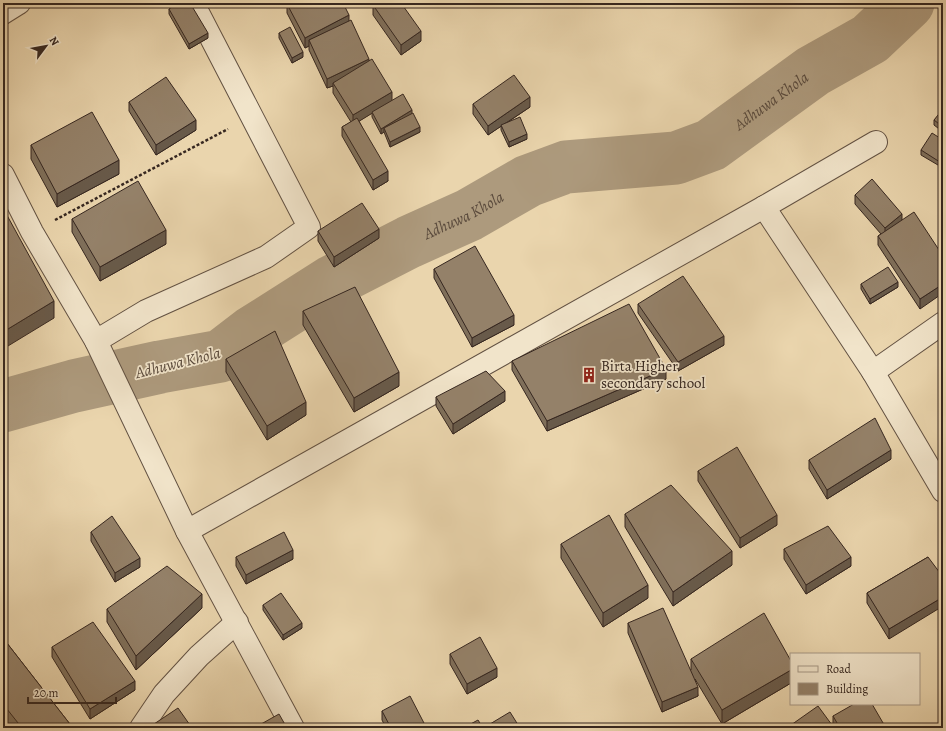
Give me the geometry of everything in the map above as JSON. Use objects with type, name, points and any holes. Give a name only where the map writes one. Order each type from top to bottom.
[{"type":"street","points":[[3,13],[19,3]]},
{"type":"street","points":[[96,341],[146,311],[266,257],[309,227],[193,3]]},
{"type":"street","points":[[187,531],[764,207],[876,142]]},
{"type":"street","points":[[3,175],[32,232],[96,341],[121,396],[187,531],[293,728]]},
{"type":"street","points":[[764,207],[873,372],[943,491]]},
{"type":"street","points":[[873,372],[943,323]]},
{"type":"street","points":[[141,728],[164,694],[199,656],[237,622]]},
{"type":"path","points":[[32,232],[252,116]]},
{"type":"building","points":[[178,3],[190,3],[208,33],[189,44],[169,9]]},
{"type":"building","points":[[343,3],[349,15],[305,38],[287,4]]},
{"type":"building","points":[[375,3],[401,3],[421,31],[401,45],[373,5]]},
{"type":"building","points":[[351,20],[369,59],[327,79],[309,40]]},
{"type":"building","points":[[290,27],[303,52],[292,58],[279,33]]},
{"type":"building","points":[[372,59],[392,92],[353,115],[333,83]]},
{"type":"building","points":[[514,75],[530,97],[488,126],[473,104]]},
{"type":"building","points":[[166,77],[196,120],[156,145],[129,102]]},
{"type":"building","points":[[943,90],[943,98],[939,95]]},
{"type":"building","points":[[403,94],[412,110],[381,129],[372,112]]},
{"type":"building","points":[[942,110],[943,111],[943,127],[934,120]]},
{"type":"building","points":[[92,112],[119,160],[57,194],[31,145]]},
{"type":"building","points":[[413,113],[420,127],[390,142],[384,128]]},
{"type":"building","points":[[520,117],[527,134],[509,142],[501,125]]},
{"type":"building","points":[[357,118],[388,171],[373,180],[342,127]]},
{"type":"building","points":[[932,133],[943,140],[943,164],[921,150]]},
{"type":"building","points":[[872,179],[902,214],[885,228],[855,195]]},
{"type":"building","points":[[138,181],[166,230],[100,267],[72,219]]},
{"type":"building","points":[[362,203],[379,229],[334,257],[318,231]]},
{"type":"building","points":[[3,208],[54,301],[3,332]]},
{"type":"building","points":[[914,212],[943,256],[943,284],[920,299],[878,236]]},
{"type":"building","points":[[475,246],[514,315],[472,338],[434,269]]},
{"type":"building","points":[[888,267],[898,282],[870,299],[861,284]]},
{"type":"building","points":[[683,276],[724,336],[678,362],[638,304]]},
{"type":"building","points":[[355,287],[399,372],[354,398],[303,311]]},
{"type":"building","name":"Birta Higher secondary school","points":[[629,304],[666,369],[547,421],[512,361]]},
{"type":"building","points":[[275,331],[306,402],[267,426],[226,359]]},
{"type":"building","points":[[486,371],[505,391],[453,424],[436,397]]},
{"type":"building","points":[[875,418],[891,450],[827,490],[809,460]]},
{"type":"building","points":[[737,447],[777,515],[740,538],[698,471]]},
{"type":"building","points":[[671,485],[732,551],[673,592],[625,514]]},
{"type":"building","points":[[609,515],[648,585],[603,613],[561,544]]},
{"type":"building","points":[[112,516],[140,558],[115,573],[91,532]]},
{"type":"building","points":[[828,526],[851,557],[806,585],[784,549]]},
{"type":"building","points":[[284,532],[293,550],[246,575],[236,557]]},
{"type":"building","points":[[928,557],[943,577],[943,597],[889,629],[867,593]]},
{"type":"building","points":[[167,566],[202,594],[136,656],[107,609]]},
{"type":"building","points":[[281,593],[302,623],[283,635],[263,605]]},
{"type":"building","points":[[663,608],[698,687],[662,702],[628,623]]},
{"type":"building","points":[[764,613],[790,659],[790,671],[722,710],[691,659]]},
{"type":"building","points":[[93,622],[135,681],[90,709],[52,647]]},
{"type":"building","points":[[480,637],[497,668],[467,684],[450,654]]},
{"type":"building","points":[[3,638],[73,728],[22,728],[3,704]]},
{"type":"building","points":[[410,696],[425,725],[419,728],[391,728],[382,711]]},
{"type":"building","points":[[852,705],[873,705],[886,728],[840,728],[833,716]]},
{"type":"building","points":[[818,706],[832,725],[828,728],[794,728],[791,725]]},
{"type":"building","points":[[178,708],[192,728],[148,728]]},
{"type":"building","points":[[510,712],[520,728],[485,727]]},
{"type":"building","points":[[279,714],[287,728],[254,728]]},
{"type":"building","points":[[478,720],[483,728],[465,728],[465,727]]},
{"type":"waterway","name":"Adhuwa Khola","points":[[3,406],[74,386],[160,367],[221,356],[251,333],[333,281],[409,242],[469,215],[528,181],[566,167],[676,158],[711,145],[813,71],[870,39],[908,3]]},
{"type":"place","name":"Birta Higher secondary school","points":[[589,375]]}]
